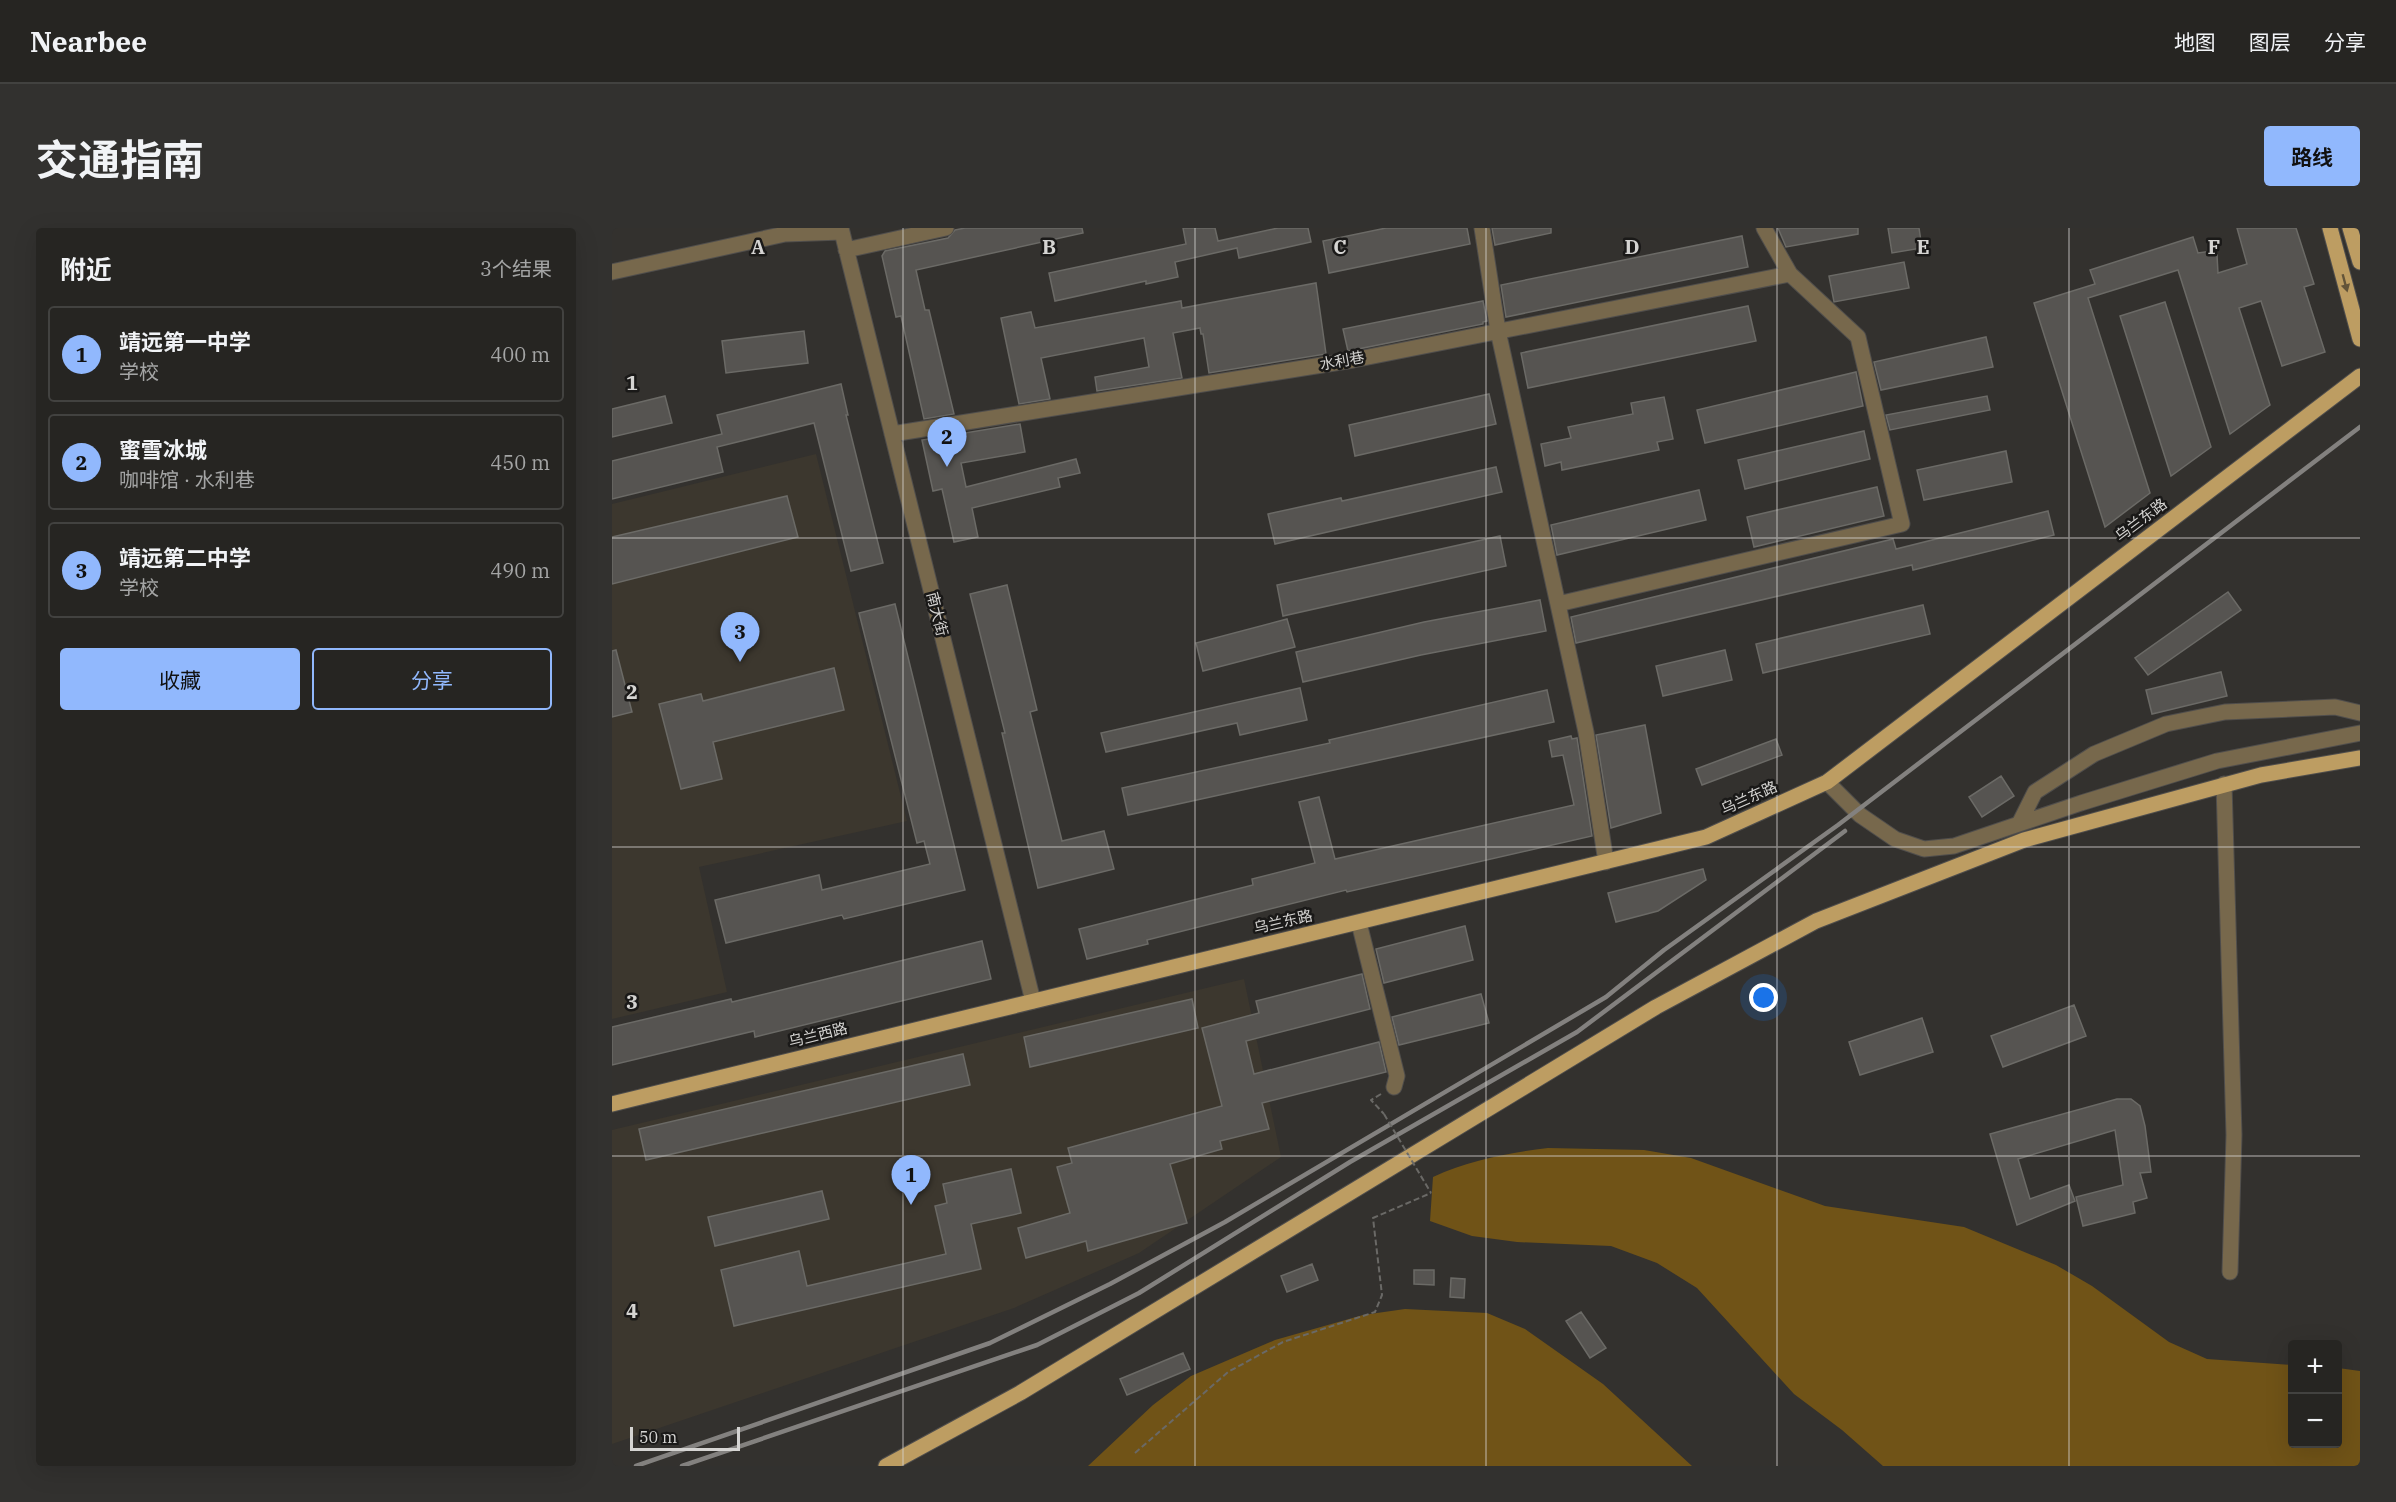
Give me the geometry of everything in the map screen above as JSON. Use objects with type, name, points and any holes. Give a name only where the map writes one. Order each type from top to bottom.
[{"type":"main road","points":[[2330,228],[2360,339]]},
{"type":"main road","points":[[2350,228],[2360,262]]},
{"type":"main road","name":"乌兰东路","points":[[1033,1001],[1706,837],[1827,782],[2360,376]]},
{"type":"main road","points":[[886,1466],[1020,1393],[1656,1007],[1816,921],[2024,840],[2224,784],[2261,775],[2360,758]]},
{"type":"main road","name":"乌兰西路","points":[[612,1104],[1033,1001]]},
{"type":"street","points":[[846,250],[946,228]]},
{"type":"street","points":[[1482,228],[1498,331],[1586,732],[1606,862]]},
{"type":"street","points":[[1558,604],[1902,524],[1858,337],[1790,274],[1764,228]]},
{"type":"street","points":[[612,272],[785,234],[841,230]]},
{"type":"street","name":"南大街","points":[[841,230],[1033,1001]]},
{"type":"street","name":"水利巷","points":[[892,434],[1353,360],[1790,274]]},
{"type":"street","points":[[2019,824],[2035,792],[2094,754],[2166,724],[2225,712],[2335,707],[2360,713]]},
{"type":"street","points":[[1827,782],[1860,815],[1895,839],[1924,849],[1954,846],[2217,761],[2360,733]]},
{"type":"street","points":[[2224,784],[2234,1135],[2230,1272]]},
{"type":"street","points":[[1359,923],[1397,1076],[1394,1087]]},
{"type":"path","points":[[1135,1453],[1228,1372],[1283,1342],[1375,1312],[1382,1295],[1373,1218],[1431,1193],[1384,1114],[1371,1100],[1394,1087]]},
{"type":"shaded area","points":[[816,454],[907,821],[699,867],[727,992],[612,1019],[612,504]]},
{"type":"shaded area","points":[[1244,979],[1281,1157],[1139,1253],[1014,1308],[612,1444],[612,1130]]},
{"type":"shaded area","points":[[1548,1148],[1644,1150],[1691,1158],[1825,1206],[1964,1227],[2056,1265],[2092,1286],[2169,1342],[2207,1359],[2288,1365],[2288,1448],[2342,1448],[2342,1369],[2360,1371],[2360,1466],[1883,1466],[1842,1430],[1794,1394],[1697,1288],[1657,1263],[1611,1246],[1517,1242],[1472,1236],[1430,1221],[1433,1177],[1461,1166],[1518,1152]]},
{"type":"shaded area","points":[[1405,1309],[1487,1313],[1525,1329],[1603,1384],[1692,1466],[1088,1466],[1153,1405],[1191,1376],[1275,1340],[1363,1315]]},
{"type":"building","points":[[965,228],[1082,228],[1083,233],[916,270],[925,310],[929,310],[954,414],[924,419],[901,316],[896,317],[882,256],[885,251],[948,238],[955,230]]},
{"type":"building","points":[[1183,228],[1215,228],[1218,241],[1278,228],[1308,228],[1311,242],[1239,258],[1237,248],[1175,262],[1178,277],[1146,284],[1146,281],[1055,301],[1049,273],[1186,244]]},
{"type":"building","points":[[1386,228],[1467,228],[1470,244],[1329,273],[1323,241]]},
{"type":"building","points":[[1492,228],[1551,228],[1551,233],[1495,245]]},
{"type":"building","points":[[1778,228],[1858,228],[1858,234],[1786,247]]},
{"type":"building","points":[[1888,228],[1919,228],[1922,248],[1892,253]]},
{"type":"building","points":[[2237,228],[2296,228],[2314,284],[2304,287],[2325,352],[2282,366],[2261,301],[2239,308],[2270,405],[2230,434],[2178,270],[2088,298],[2150,493],[2105,527],[2034,303],[2095,284],[2090,270],[2193,237],[2198,253],[2212,251],[2217,255],[2218,273],[2247,264]]},
{"type":"building","points":[[1742,236],[1748,267],[1506,317],[1501,285]]},
{"type":"building","points":[[1904,262],[1909,288],[1834,302],[1829,276]]},
{"type":"building","points":[[1316,283],[1326,354],[1209,373],[1200,328],[1173,333],[1182,378],[1097,391],[1095,377],[1149,367],[1144,338],[1041,358],[1050,399],[1019,404],[1001,318],[1031,312],[1035,328],[1181,301],[1182,308]]},
{"type":"building","points":[[1483,301],[1487,321],[1483,324],[1348,351],[1343,329]]},
{"type":"building","points":[[2165,302],[2211,447],[2171,476],[2120,316]]},
{"type":"building","points":[[1748,306],[1756,341],[1528,388],[1521,353]]},
{"type":"building","points":[[804,331],[808,363],[726,373],[722,341]]},
{"type":"building","points":[[1986,337],[1993,367],[1881,390],[1874,362]]},
{"type":"building","points":[[1856,372],[1863,406],[1705,443],[1697,410]]},
{"type":"building","points":[[841,384],[848,415],[846,415],[883,563],[851,571],[814,423],[717,447],[723,472],[612,499],[612,461],[722,434],[717,415]]},
{"type":"building","points":[[1489,394],[1496,424],[1355,456],[1349,425]]},
{"type":"building","points":[[665,396],[672,423],[612,437],[612,409]]},
{"type":"building","points":[[1987,396],[1990,410],[1890,430],[1886,415]]},
{"type":"building","points":[[1664,397],[1673,439],[1657,442],[1659,450],[1562,470],[1561,462],[1545,466],[1541,444],[1571,438],[1568,427],[1633,414],[1631,403]]},
{"type":"building","points":[[1020,424],[1025,452],[961,463],[966,487],[1076,459],[1080,473],[1058,478],[1060,487],[972,508],[978,537],[954,542],[942,489],[933,491],[922,440]]},
{"type":"building","points":[[1864,431],[1870,459],[1745,489],[1738,460]]},
{"type":"building","points":[[2006,451],[2012,482],[1924,500],[1917,470]]},
{"type":"building","points":[[1496,467],[1502,492],[1275,544],[1268,514],[1341,498],[1342,501]]},
{"type":"building","points":[[1877,487],[1884,516],[1754,547],[1747,517]]},
{"type":"building","points":[[1699,490],[1706,520],[1557,555],[1551,525]]},
{"type":"building","points":[[787,496],[798,537],[612,584],[612,537]]},
{"type":"building","points":[[2048,511],[2054,535],[1913,570],[1912,565],[1576,643],[1571,617],[1893,539],[1896,549]]},
{"type":"building","points":[[1500,536],[1506,566],[1283,616],[1277,585]]},
{"type":"building","points":[[1007,585],[1037,710],[1030,712],[1062,841],[1104,831],[1114,869],[1038,888],[1002,733],[1005,733],[970,594]]},
{"type":"building","points":[[2228,592],[2241,610],[2148,675],[2135,658]]},
{"type":"building","points":[[1540,600],[1546,631],[1421,655],[1303,682],[1296,652],[1424,622]]},
{"type":"building","points":[[895,604],[965,890],[844,919],[842,915],[726,943],[715,900],[819,875],[822,890],[930,864],[924,841],[917,843],[859,613]]},
{"type":"building","points":[[1923,605],[1930,634],[1763,673],[1756,644]]},
{"type":"building","points":[[1287,619],[1295,647],[1203,671],[1196,643]]},
{"type":"building","points":[[616,650],[632,712],[612,717],[612,651]]},
{"type":"building","points":[[1725,650],[1732,680],[1663,696],[1656,666]]},
{"type":"building","points":[[834,668],[844,710],[713,742],[722,779],[681,789],[659,704],[701,694],[703,701]]},
{"type":"building","points":[[2221,672],[2227,696],[2152,714],[2146,690]]},
{"type":"building","points":[[1300,688],[1307,720],[1240,735],[1237,723],[1106,752],[1101,733]]},
{"type":"building","points":[[1547,690],[1554,722],[1128,815],[1122,788],[1330,743],[1329,740]]},
{"type":"building","points":[[1645,725],[1661,813],[1611,828],[1596,735]]},
{"type":"building","points":[[1571,736],[1572,739],[1577,738],[1592,836],[1347,892],[1346,890],[1147,940],[1148,944],[1087,959],[1079,929],[1253,885],[1252,879],[1315,863],[1299,802],[1319,797],[1335,859],[1574,805],[1563,755],[1552,757],[1549,741]]},
{"type":"building","points":[[1776,739],[1782,755],[1702,785],[1696,769]]},
{"type":"building","points":[[2001,776],[2014,796],[1982,817],[1969,797]]},
{"type":"building","points":[[1703,869],[1706,880],[1658,911],[1616,922],[1608,893]]},
{"type":"building","points":[[1465,926],[1473,960],[1384,983],[1376,949]]},
{"type":"building","points":[[982,941],[991,979],[755,1037],[754,1031],[612,1065],[612,1027],[731,999],[732,1002]]},
{"type":"building","points":[[1362,974],[1370,1009],[1246,1041],[1254,1074],[1379,1042],[1386,1072],[1262,1103],[1269,1129],[1220,1141],[1222,1149],[1170,1164],[1187,1223],[1088,1251],[1086,1241],[1026,1258],[1018,1228],[1070,1213],[1057,1167],[1072,1163],[1068,1148],[1222,1106],[1202,1028],[1259,1013],[1256,1001]]},
{"type":"building","points":[[1481,994],[1489,1023],[1399,1045],[1392,1017]]},
{"type":"building","points":[[1192,999],[1198,1028],[1030,1067],[1024,1037]]},
{"type":"building","points":[[2074,1005],[2086,1036],[2003,1067],[1991,1036]]},
{"type":"building","points":[[1922,1018],[1933,1052],[1860,1075],[1849,1042]]},
{"type":"building","points":[[963,1054],[970,1085],[646,1160],[639,1129]]},
{"type":"building","points":[[2117,1099],[2131,1099],[2140,1106],[2151,1172],[2140,1173],[2147,1198],[2133,1202],[2135,1213],[2083,1226],[2076,1197],[2123,1185],[2115,1130],[2018,1159],[2030,1199],[2069,1185],[2075,1201],[2017,1225],[1990,1134]]},
{"type":"building","points":[[1011,1169],[1021,1213],[971,1224],[981,1269],[734,1326],[721,1270],[799,1251],[807,1286],[946,1254],[935,1206],[947,1203],[943,1184]]},
{"type":"building","points":[[822,1191],[829,1219],[715,1246],[708,1217]]},
{"type":"building","points":[[1312,1264],[1318,1280],[1287,1292],[1281,1276]]},
{"type":"building","points":[[1414,1270],[1434,1270],[1434,1285],[1414,1284]]},
{"type":"building","points":[[1451,1278],[1465,1279],[1464,1298],[1450,1297]]},
{"type":"building","points":[[1581,1312],[1606,1348],[1590,1358],[1566,1321]]},
{"type":"building","points":[[1183,1353],[1190,1369],[1127,1395],[1120,1379]]},
{"type":"railway","points":[[636,1466],[990,1343],[1110,1284],[1225,1222],[1606,997],[1664,950],[1838,825],[2360,427]]},
{"type":"railway","points":[[682,1466],[1037,1345],[1139,1293],[1350,1162],[1577,1032],[1845,831]]},
{"type":"place","name":"蜜雪冰城","points":[[947,467]]},
{"type":"place","name":"靖远第二中学","points":[[740,662]]},
{"type":"place","name":"靖远第一中学","points":[[911,1205]]}]
